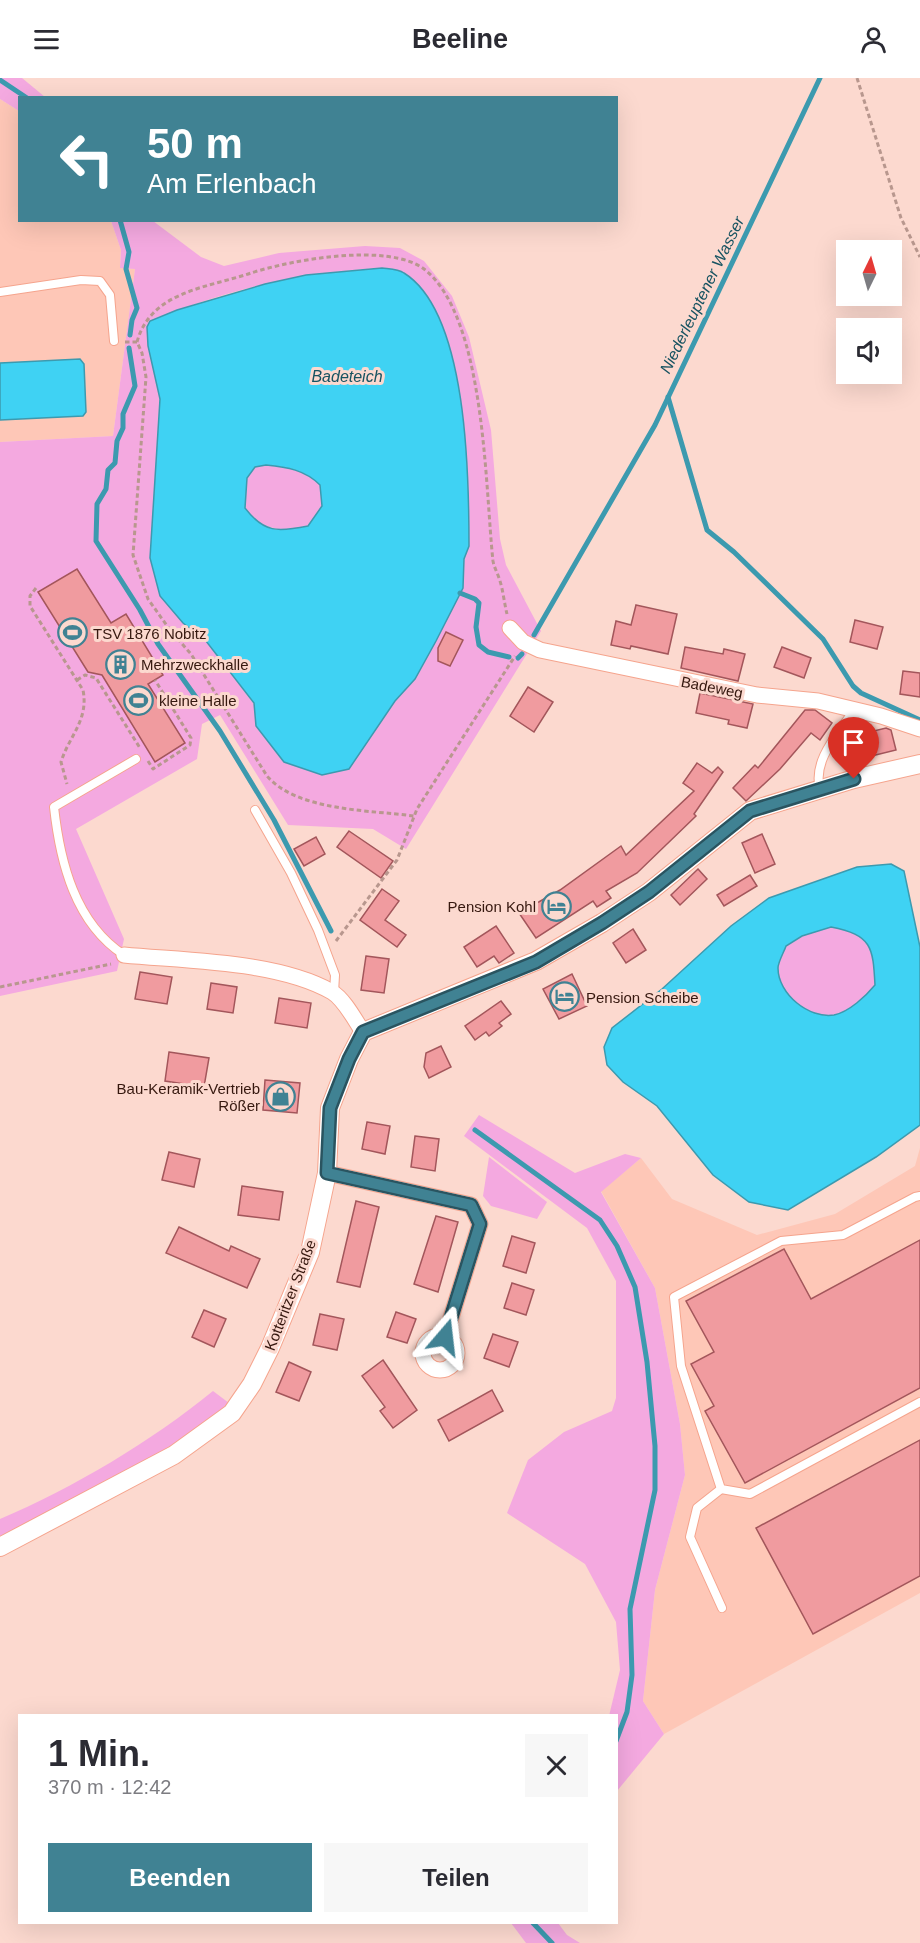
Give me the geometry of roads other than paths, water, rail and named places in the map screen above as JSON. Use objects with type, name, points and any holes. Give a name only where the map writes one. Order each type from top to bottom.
[{"type":"street","name":"Badeweg","points":[[510,628],[523,642],[540,650],[670,679],[757,695],[818,701],[920,729]]},
{"type":"street","points":[[124,956],[222,964],[287,974],[334,993],[363,1032],[536,962],[649,892],[750,811],[820,789],[920,764]]},
{"type":"street","name":"Kotteritzer Straße","points":[[0,1546],[174,1455],[232,1413],[252,1384],[270,1348],[310,1252],[327,1173],[330,1108],[349,1059],[363,1032]]},
{"type":"street","points":[[327,1173],[471,1205],[480,1224],[445,1337]]},
{"type":"lane","points":[[0,292],[81,280],[100,281],[110,295],[114,341]]},
{"type":"lane","points":[[820,789],[817,778],[820,760],[854,710]]},
{"type":"lane","points":[[124,956],[107,945],[95,930],[74,892],[59,853],[54,807],[136,759]]},
{"type":"lane","points":[[255,810],[291,873],[327,952],[335,975],[334,993]]},
{"type":"lane","points":[[721,1489],[681,1366],[674,1297],[781,1241],[843,1235],[920,1196]]},
{"type":"lane","points":[[722,1608],[690,1537],[697,1508],[721,1489],[750,1494],[920,1402]]},
{"type":"water","name":"Badeteich","points":[[393,269],[404,273],[425,293],[441,323],[453,359],[460,399],[468,480],[469,546],[464,559],[463,588],[415,679],[395,701],[349,769],[322,775],[284,762],[256,726],[254,703],[206,641],[183,623],[160,596],[150,558],[160,399],[148,346],[147,327],[150,321],[177,310],[265,284],[306,275]],"holes":[[[266,465],[288,468],[302,473],[320,485],[322,506],[308,526],[272,529],[259,522],[245,508],[247,478],[255,467]]]},
{"type":"water","points":[[80,359],[84,364],[86,412],[83,416],[0,420],[0,363]]},
{"type":"water","points":[[891,864],[904,871],[920,947],[920,1125],[876,1157],[788,1210],[749,1202],[713,1175],[657,1106],[623,1082],[607,1065],[604,1047],[612,1028],[662,989],[731,926],[769,898],[857,867]],"holes":[[[831,927],[855,934],[868,945],[873,961],[875,985],[857,1003],[840,1013],[824,1015],[805,1009],[789,995],[779,978],[778,968],[786,946],[802,936]]]},
{"type":"waterway","name":"Niederleuptener Wasser","points":[[534,635],[655,425],[820,78]]},
{"type":"waterway","points":[[0,80],[24,96]]},
{"type":"waterway","points":[[121,222],[129,252],[126,269],[137,308],[132,320],[130,335]]},
{"type":"waterway","points":[[129,348],[135,386],[123,414],[123,428],[117,441],[115,463],[108,470],[106,489],[97,504],[96,541],[140,610],[158,644],[220,731],[274,820],[331,931]]},
{"type":"waterway","name":"Niederleuptener Wasser","points":[[668,397],[707,530],[734,552],[823,639],[853,686],[861,693],[920,720]]},
{"type":"waterway","points":[[460,593],[479,603],[476,627],[479,645],[488,652],[509,657]]},
{"type":"waterway","points":[[518,658],[522,654]]},
{"type":"waterway","points":[[475,1130],[600,1220],[617,1246],[635,1287],[647,1362],[655,1446],[655,1490],[630,1609],[632,1675],[627,1712],[618,1736]]},
{"type":"waterway","points":[[534,1924],[552,1943]]},
{"type":"place","name":"TSV 1876 Nobitz","points":[[72,633]]},
{"type":"place","name":"Mehrzweckhalle","points":[[120,664]]},
{"type":"place","name":"kleine Halle","points":[[138,700]]},
{"type":"place","name":"Pension Kohl","points":[[557,906]]},
{"type":"place","name":"Pension Scheibe","points":[[565,997]]},
{"type":"place","name":"Bau-Keramik-Vertrieb Rößer","points":[[281,1097]]}]
